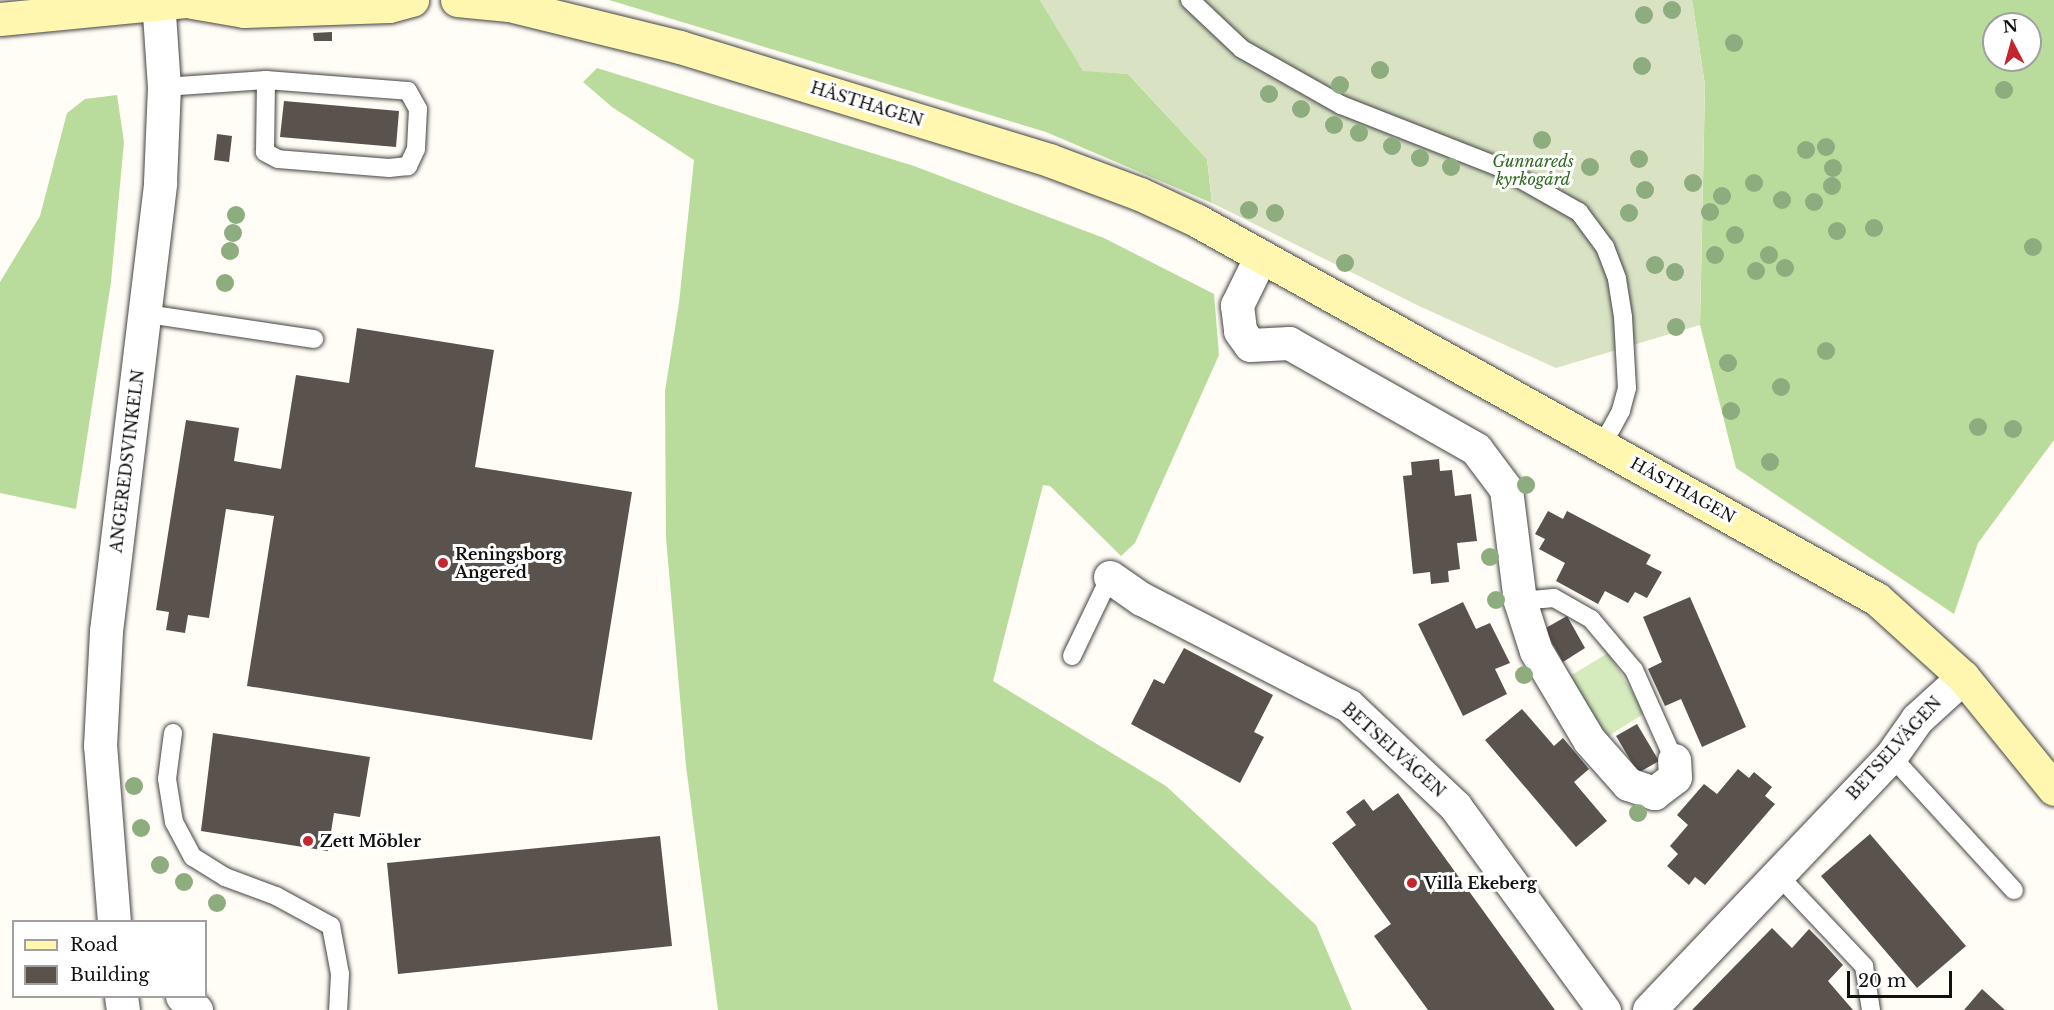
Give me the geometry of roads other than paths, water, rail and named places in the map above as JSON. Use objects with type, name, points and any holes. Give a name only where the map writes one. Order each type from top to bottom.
[{"type":"street","points":[[0,19],[158,2],[195,1],[244,11],[389,6],[412,0]]},
{"type":"street","name":"HÄSTHAGEN","points":[[457,0],[509,5],[588,22],[963,133],[1140,194],[1261,256],[1877,599],[1963,676],[2054,789]]},
{"type":"street","name":"ANGEREDSVINKELN","points":[[114,920],[100,746],[101,711],[106,631],[147,314],[160,182],[164,87],[158,2]]},
{"type":"street","points":[[1261,256],[1238,305],[1240,331],[1250,345],[1289,342],[1476,449],[1506,489],[1520,601],[1536,651],[1589,740],[1628,784],[1654,794],[1675,777],[1674,760]]},
{"type":"street","name":"BETSELVÄGEN","points":[[1110,577],[1142,599],[1349,706],[1455,806],[1604,1010]]},
{"type":"street","name":"BETSELVÄGEN","points":[[1649,1010],[1891,756],[1917,719],[1963,676]]},
{"type":"street","points":[[184,998],[196,1010]]},
{"type":"lane","points":[[1190,0],[1242,49],[1341,105],[1499,167],[1579,212],[1605,247],[1617,279],[1623,317],[1627,388],[1621,411],[1602,445]]},
{"type":"lane","points":[[164,87],[266,80],[408,91],[418,109],[416,149],[408,166],[389,168],[278,159],[265,152],[266,80]]},
{"type":"lane","points":[[147,314],[314,339]]},
{"type":"lane","points":[[1072,656],[1110,577]]},
{"type":"lane","points":[[1520,601],[1554,598],[1591,619],[1634,670],[1674,760]]},
{"type":"lane","points":[[173,733],[167,779],[172,812],[193,857],[225,877],[276,896],[331,926],[340,974],[338,1010]]},
{"type":"lane","points":[[1891,756],[2014,890]]},
{"type":"lane","points":[[1777,874],[1864,966],[1871,1010]]},
{"type":"place","name":"Reningsborg Angered","points":[[443,563]]},
{"type":"place","name":"Zett Möbler","points":[[308,841]]},
{"type":"place","name":"Villa Ekeberg","points":[[1412,883]]},
{"type":"park label","name":"Gunnareds kyrkogård","points":[[1533,170]]}]
